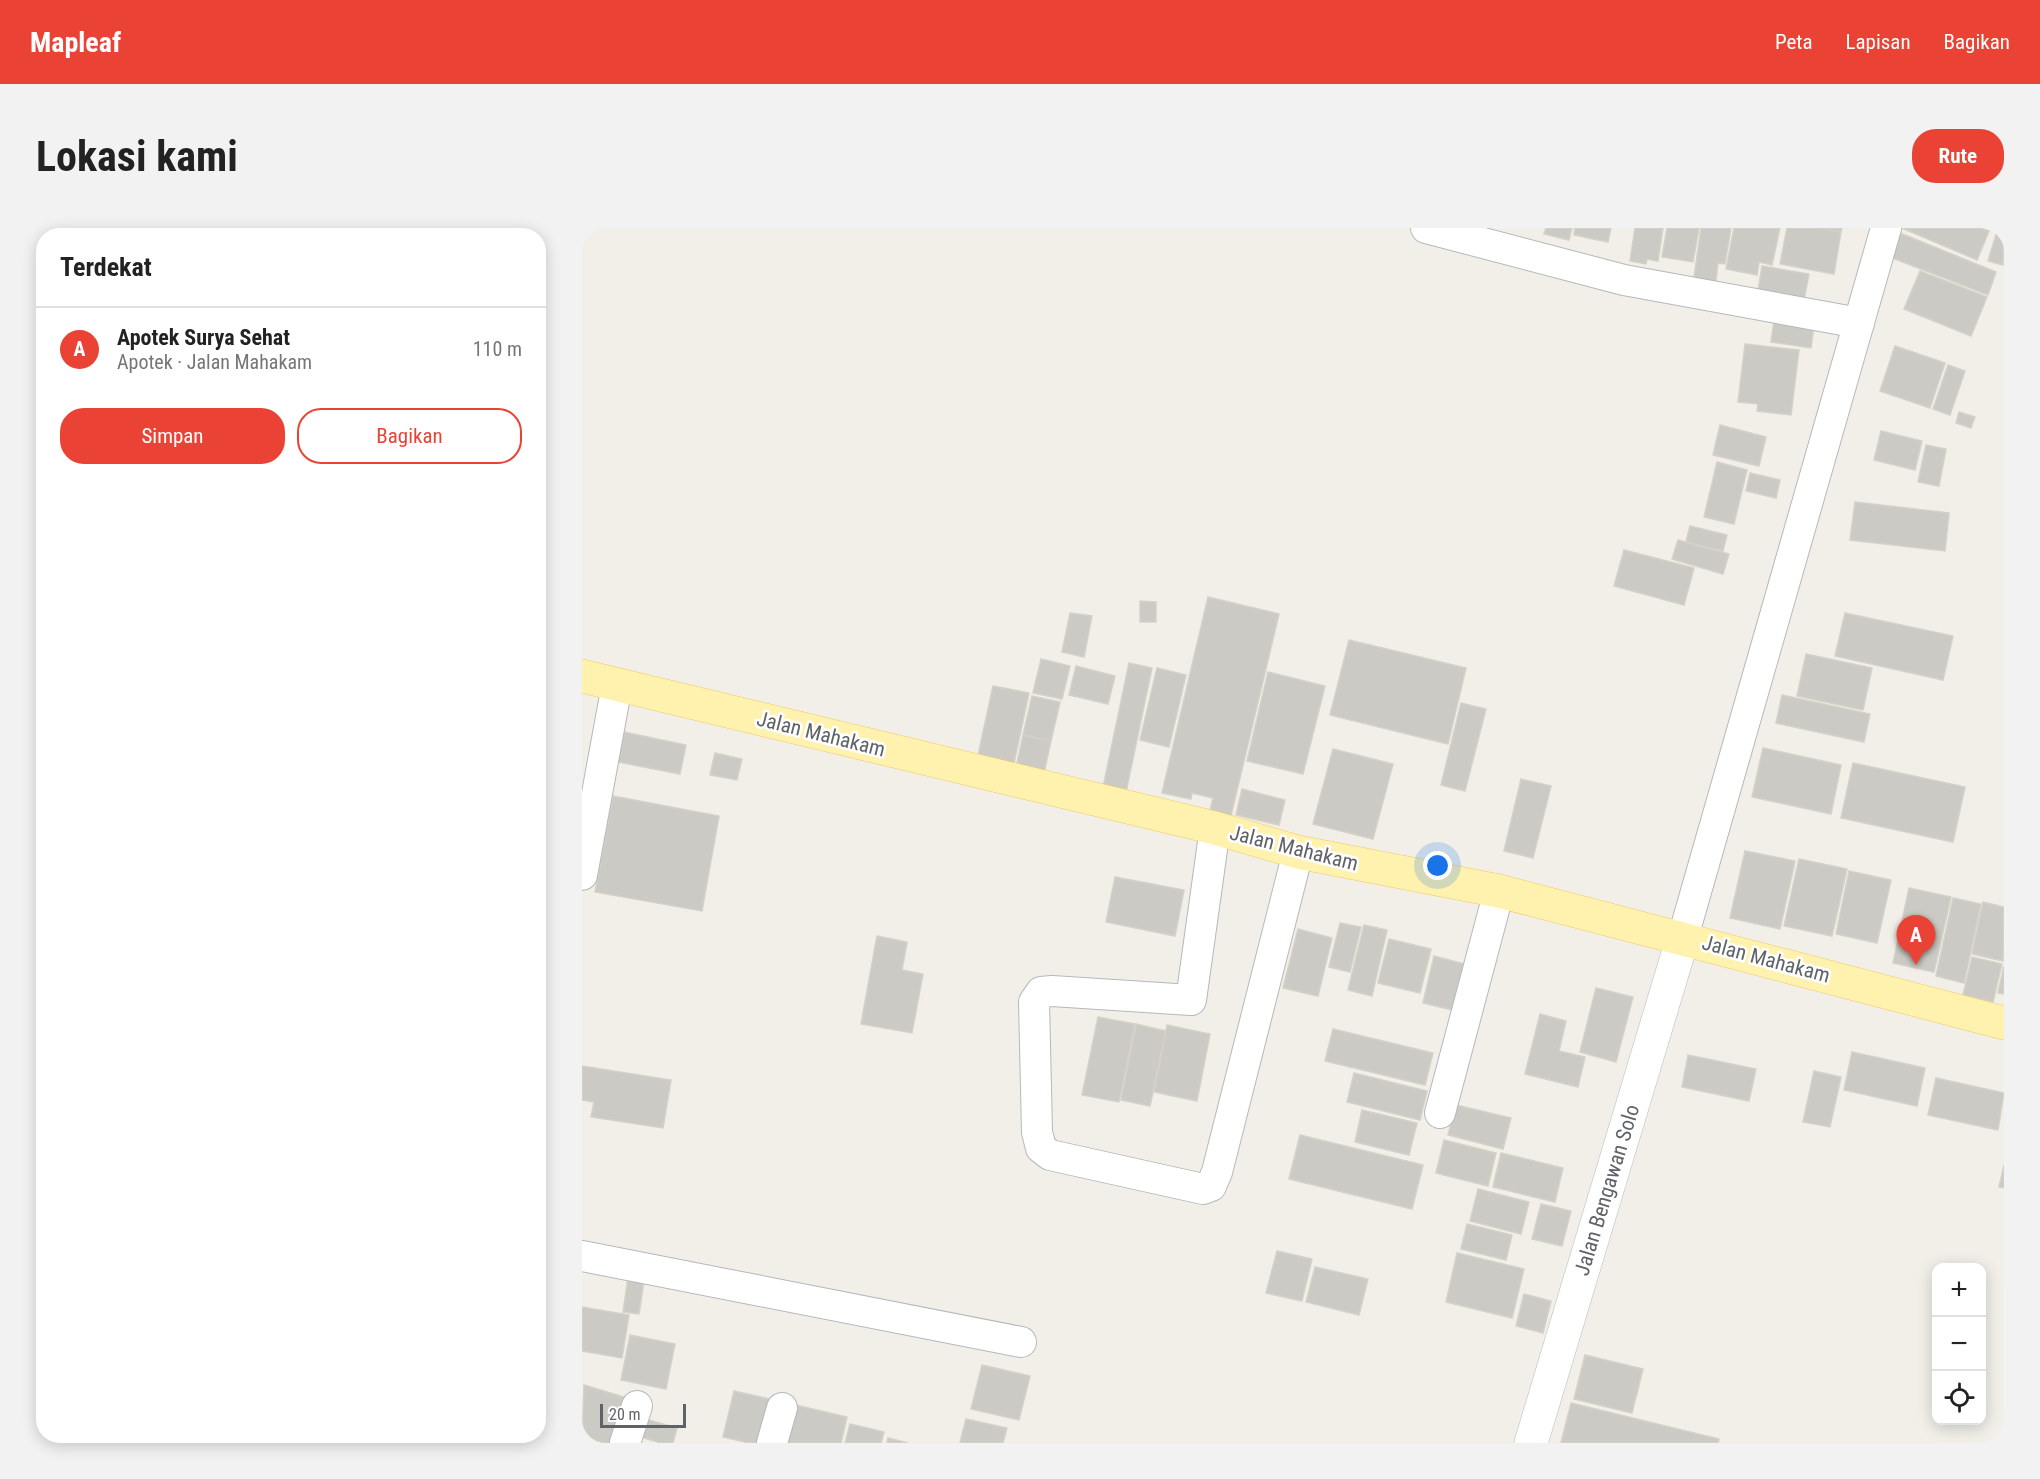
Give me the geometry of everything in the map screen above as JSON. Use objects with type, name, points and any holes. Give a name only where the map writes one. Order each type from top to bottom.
[{"type":"main road","name":"Jalan Mahakam","points":[[582,676],[1215,828],[1298,852],[1499,891],[1683,937],[2004,1023]]},
{"type":"main road","name":"Jalan Bengawan Solo","points":[[1531,1443],[1683,937]]},
{"type":"street","points":[[1426,228],[1624,280],[1859,323]]},
{"type":"street","points":[[1683,937],[1886,228]]},
{"type":"street","points":[[582,875],[616,685]]},
{"type":"street","points":[[1215,828],[1191,1000],[1052,991],[1041,992],[1034,1002],[1037,1132],[1041,1148],[1050,1155],[1203,1189],[1211,1186],[1298,852]]},
{"type":"street","points":[[1440,1113],[1499,891]]},
{"type":"street","points":[[582,1256],[1021,1342]]},
{"type":"street","points":[[625,1443],[637,1406]]},
{"type":"street","points":[[772,1443],[782,1407]]},
{"type":"building","points":[[1546,228],[1572,228],[1569,240],[1544,234]]},
{"type":"building","points":[[1575,228],[1611,228],[1608,242],[1574,235]]},
{"type":"building","points":[[1635,228],[1663,228],[1658,261],[1647,259],[1646,264],[1630,261]]},
{"type":"building","points":[[1667,228],[1699,228],[1693,262],[1662,257]]},
{"type":"building","points":[[1701,228],[1731,228],[1725,264],[1718,263],[1715,288],[1693,284]]},
{"type":"building","points":[[1734,228],[1780,228],[1772,265],[1759,262],[1757,275],[1726,269]]},
{"type":"building","points":[[1787,228],[1819,228],[1841,232],[1834,274],[1780,264]]},
{"type":"building","points":[[1819,228],[1842,228],[1841,232]]},
{"type":"building","points":[[1902,228],[1981,228],[1989,231],[1977,260]]},
{"type":"building","points":[[1998,228],[2004,228],[2003,265],[1988,261]]},
{"type":"building","points":[[1900,233],[1996,272],[1988,295],[1890,257]]},
{"type":"building","points":[[1762,266],[1809,274],[1802,311],[1756,303]]},
{"type":"building","points":[[1920,271],[1987,297],[1971,336],[1904,309]]},
{"type":"building","points":[[1774,320],[1814,326],[1811,348],[1771,342]]},
{"type":"building","points":[[1745,344],[1799,350],[1791,415],[1757,411],[1758,404],[1738,402]]},
{"type":"building","points":[[1895,346],[1945,363],[1930,408],[1880,391]]},
{"type":"building","points":[[1948,365],[1965,371],[1950,415],[1933,409]]},
{"type":"building","points":[[1959,412],[1975,417],[1971,428],[1956,423]]},
{"type":"building","points":[[1720,425],[1766,437],[1759,466],[1713,455]]},
{"type":"building","points":[[1881,431],[1922,441],[1915,470],[1874,460]]},
{"type":"building","points":[[1926,445],[1946,449],[1939,486],[1918,482]]},
{"type":"building","points":[[1717,462],[1747,470],[1734,524],[1704,517]]},
{"type":"building","points":[[1750,473],[1780,480],[1776,498],[1746,491]]},
{"type":"building","points":[[1855,502],[1949,513],[1945,551],[1850,540]]},
{"type":"building","points":[[1690,526],[1727,535],[1723,551],[1686,542]]},
{"type":"building","points":[[1678,540],[1729,554],[1723,574],[1672,559]]},
{"type":"building","points":[[1624,550],[1694,568],[1684,605],[1614,586]]},
{"type":"building","points":[[1208,597],[1279,614],[1229,824],[1208,819],[1213,798],[1192,793],[1191,799],[1162,793]]},
{"type":"building","points":[[1140,601],[1156,602],[1156,622],[1140,622]]},
{"type":"building","points":[[1070,613],[1092,616],[1084,657],[1062,652]]},
{"type":"building","points":[[1845,613],[1953,636],[1943,680],[1835,656]]},
{"type":"building","points":[[1349,640],[1466,668],[1448,744],[1330,715]]},
{"type":"building","points":[[1806,654],[1872,668],[1863,710],[1797,696]]},
{"type":"building","points":[[1041,659],[1070,666],[1062,699],[1033,693]]},
{"type":"building","points":[[1129,663],[1152,668],[1125,797],[1102,792]]},
{"type":"building","points":[[1076,666],[1115,676],[1108,704],[1069,695]]},
{"type":"building","points":[[1157,668],[1186,675],[1169,747],[1140,740]]},
{"type":"building","points":[[1268,672],[1325,686],[1303,774],[1247,761]]},
{"type":"building","points":[[993,686],[1029,693],[1013,768],[977,760]]},
{"type":"building","points":[[1782,695],[1870,714],[1864,742],[1776,723]]},
{"type":"building","points":[[1032,696],[1060,702],[1051,741],[1023,735]]},
{"type":"building","points":[[1461,703],[1486,709],[1465,791],[1441,785]]},
{"type":"building","points":[[624,732],[686,745],[680,774],[618,762]]},
{"type":"building","points":[[1023,735],[1051,741],[1042,783],[1014,777]]},
{"type":"building","points":[[1763,748],[1841,765],[1831,814],[1752,797]]},
{"type":"building","points":[[1333,749],[1393,764],[1373,839],[1313,824]]},
{"type":"building","points":[[715,753],[742,759],[737,780],[710,775]]},
{"type":"building","points":[[1853,763],[1965,787],[1953,842],[1841,818]]},
{"type":"building","points":[[1521,779],[1551,786],[1533,858],[1504,851]]},
{"type":"building","points":[[1242,789],[1285,800],[1279,825],[1236,815]]},
{"type":"building","points":[[613,796],[719,816],[702,911],[595,892]]},
{"type":"building","points":[[1745,851],[1795,861],[1780,929],[1730,918]]},
{"type":"building","points":[[1799,859],[1847,869],[1832,936],[1784,926]]},
{"type":"building","points":[[1849,871],[1891,880],[1877,943],[1836,934]]},
{"type":"building","points":[[1115,877],[1184,890],[1175,936],[1106,922]]},
{"type":"building","points":[[1909,888],[1951,897],[1934,972],[1893,963]]},
{"type":"building","points":[[1953,898],[1981,904],[1964,983],[1936,976]]},
{"type":"building","points":[[1983,902],[2004,907],[2003,961],[1972,954]]},
{"type":"building","points":[[1340,923],[1361,927],[1350,972],[1329,967]]},
{"type":"building","points":[[1364,925],[1387,930],[1372,996],[1348,990]]},
{"type":"building","points":[[1298,929],[1332,938],[1318,996],[1283,988]]},
{"type":"building","points":[[877,936],[907,942],[902,970],[923,974],[912,1033],[861,1024]]},
{"type":"building","points":[[1389,939],[1431,949],[1420,993],[1378,983]]},
{"type":"building","points":[[1434,956],[1472,966],[1461,1012],[1423,1003]]},
{"type":"building","points":[[1972,957],[2002,964],[1993,1002],[1963,995]]},
{"type":"building","points":[[2004,966],[2004,994],[1998,993]]},
{"type":"building","points":[[1596,988],[1633,997],[1616,1062],[1580,1052]]},
{"type":"building","points":[[1540,1014],[1566,1021],[1559,1051],[1585,1057],[1578,1087],[1525,1074]]},
{"type":"building","points":[[1098,1017],[1135,1024],[1119,1102],[1082,1095]]},
{"type":"building","points":[[1136,1024],[1166,1031],[1150,1106],[1121,1100]]},
{"type":"building","points":[[1167,1025],[1210,1034],[1197,1101],[1154,1092]]},
{"type":"building","points":[[1333,1029],[1433,1053],[1425,1085],[1325,1061]]},
{"type":"building","points":[[1852,1052],[1925,1068],[1917,1106],[1844,1090]]},
{"type":"building","points":[[1688,1055],[1756,1069],[1749,1101],[1682,1087]]},
{"type":"building","points":[[582,1066],[671,1080],[663,1128],[591,1117],[594,1102],[582,1100]]},
{"type":"building","points":[[1814,1071],[1841,1077],[1830,1127],[1803,1122]]},
{"type":"building","points":[[1354,1073],[1427,1091],[1420,1120],[1347,1102]]},
{"type":"building","points":[[1936,1078],[2004,1093],[1998,1130],[1928,1115]]},
{"type":"building","points":[[1456,1105],[1511,1118],[1503,1149],[1448,1135]]},
{"type":"building","points":[[1362,1110],[1417,1123],[1409,1155],[1355,1142]]},
{"type":"building","points":[[1300,1135],[1423,1165],[1412,1209],[1289,1179]]},
{"type":"building","points":[[1444,1140],[1496,1153],[1488,1186],[1436,1173]]},
{"type":"building","points":[[1501,1153],[1563,1168],[1555,1202],[1493,1187]]},
{"type":"building","points":[[2004,1165],[2004,1188],[1999,1187]]},
{"type":"building","points":[[1478,1189],[1529,1202],[1521,1234],[1470,1221]]},
{"type":"building","points":[[1541,1204],[1571,1211],[1562,1246],[1532,1239]]},
{"type":"building","points":[[1467,1224],[1512,1235],[1506,1260],[1461,1249]]},
{"type":"building","points":[[1277,1251],[1312,1259],[1302,1301],[1266,1293]]},
{"type":"building","points":[[1457,1253],[1524,1269],[1512,1318],[1446,1302]]},
{"type":"building","points":[[1315,1267],[1368,1279],[1359,1315],[1306,1302]]},
{"type":"building","points":[[628,1278],[644,1281],[639,1314],[623,1312]]},
{"type":"building","points":[[1524,1294],[1551,1301],[1543,1333],[1516,1326]]},
{"type":"building","points":[[582,1307],[629,1315],[622,1358],[582,1351]]},
{"type":"building","points":[[630,1335],[675,1344],[666,1389],[621,1380]]},
{"type":"building","points":[[1585,1355],[1643,1369],[1632,1413],[1574,1399]]},
{"type":"building","points":[[982,1365],[1030,1376],[1019,1420],[971,1409]]},
{"type":"building","points":[[584,1385],[627,1398],[613,1443],[582,1443]]},
{"type":"building","points":[[734,1391],[778,1401],[767,1443],[749,1443],[723,1437]]},
{"type":"building","points":[[1571,1403],[1719,1439],[1718,1443],[1561,1443]]},
{"type":"building","points":[[791,1404],[847,1417],[841,1443],[781,1443]]},
{"type":"building","points":[[642,1418],[677,1428],[673,1443],[661,1443],[637,1436]]},
{"type":"building","points":[[966,1419],[1007,1428],[1003,1443],[960,1443]]},
{"type":"building","points":[[850,1424],[884,1432],[881,1443],[845,1443]]},
{"type":"building","points":[[888,1438],[908,1443],[887,1443]]},
{"type":"place","name":"Apotek Surya Sehat","points":[[1916,965]]}]
